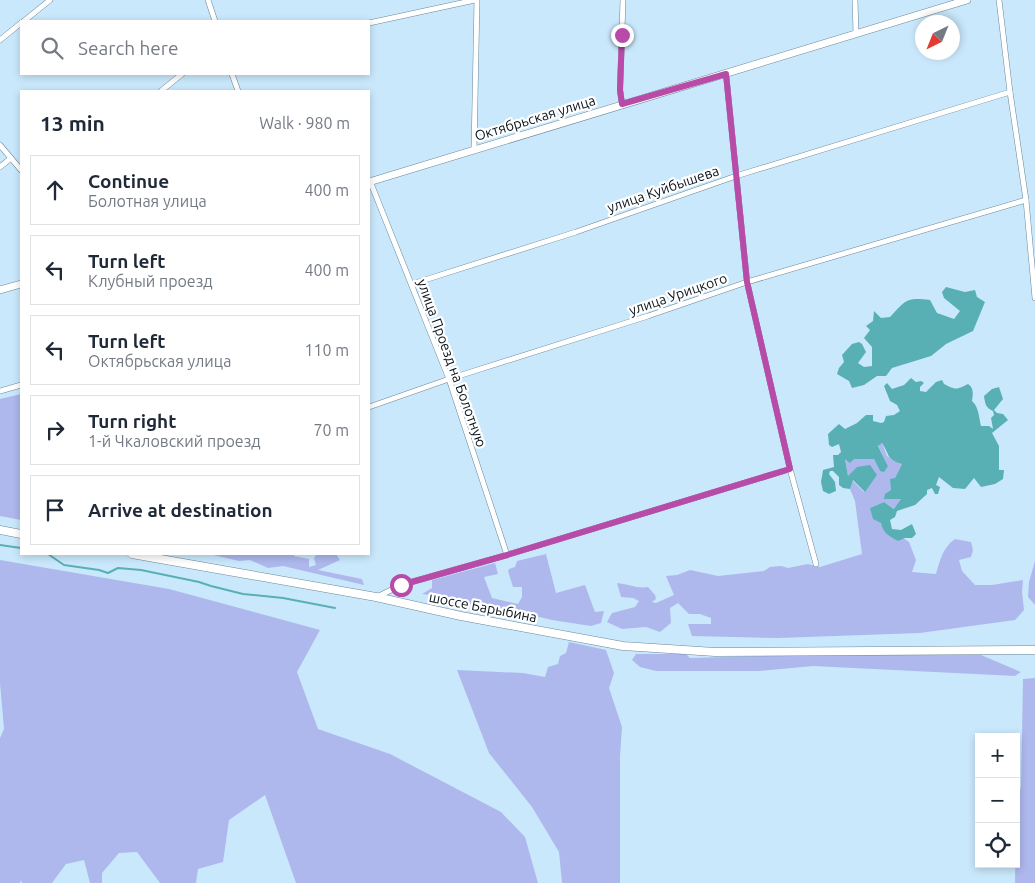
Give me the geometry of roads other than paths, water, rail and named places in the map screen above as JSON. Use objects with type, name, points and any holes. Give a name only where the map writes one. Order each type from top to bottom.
[{"type":"main road","points":[[0,530],[20,534]]},
{"type":"main road","name":"шоссе Барыбина","points":[[138,555],[376,597],[461,616],[623,646],[714,652],[1035,650]]},
{"type":"street","points":[[25,20],[50,0]]},
{"type":"street","points":[[208,0],[215,20]]},
{"type":"street","points":[[370,23],[476,0],[474,150]]},
{"type":"street","points":[[622,104],[620,90],[623,0]]},
{"type":"street","points":[[855,0],[856,34]]},
{"type":"street","name":"Октябрьская улица","points":[[370,182],[967,0]]},
{"type":"street","points":[[999,0],[1026,200],[1035,298]]},
{"type":"street","points":[[0,40],[20,24]]},
{"type":"street","points":[[726,74],[747,282],[790,469],[816,564]]},
{"type":"street","points":[[162,90],[181,75]]},
{"type":"street","points":[[232,75],[238,90]]},
{"type":"street","name":"улица Куйбышева","points":[[412,284],[576,232],[736,176],[1010,92]]},
{"type":"street","points":[[0,146],[20,169]]},
{"type":"street","points":[[0,167],[11,158]]},
{"type":"street","name":"улица Проезд на Болотную","points":[[370,184],[449,379],[507,555]]},
{"type":"street","name":"улица Урицкого","points":[[370,407],[747,282],[1026,200]]},
{"type":"street","points":[[0,290],[20,284]]},
{"type":"street","points":[[0,391],[20,385]]},
{"type":"street","points":[[376,597],[401,585],[507,555],[790,469]]},
{"type":"waterway","points":[[0,545],[20,548]]},
{"type":"waterway","points":[[49,555],[64,565],[108,573],[118,568],[141,570],[199,582],[243,594],[283,598],[335,608]]}]
